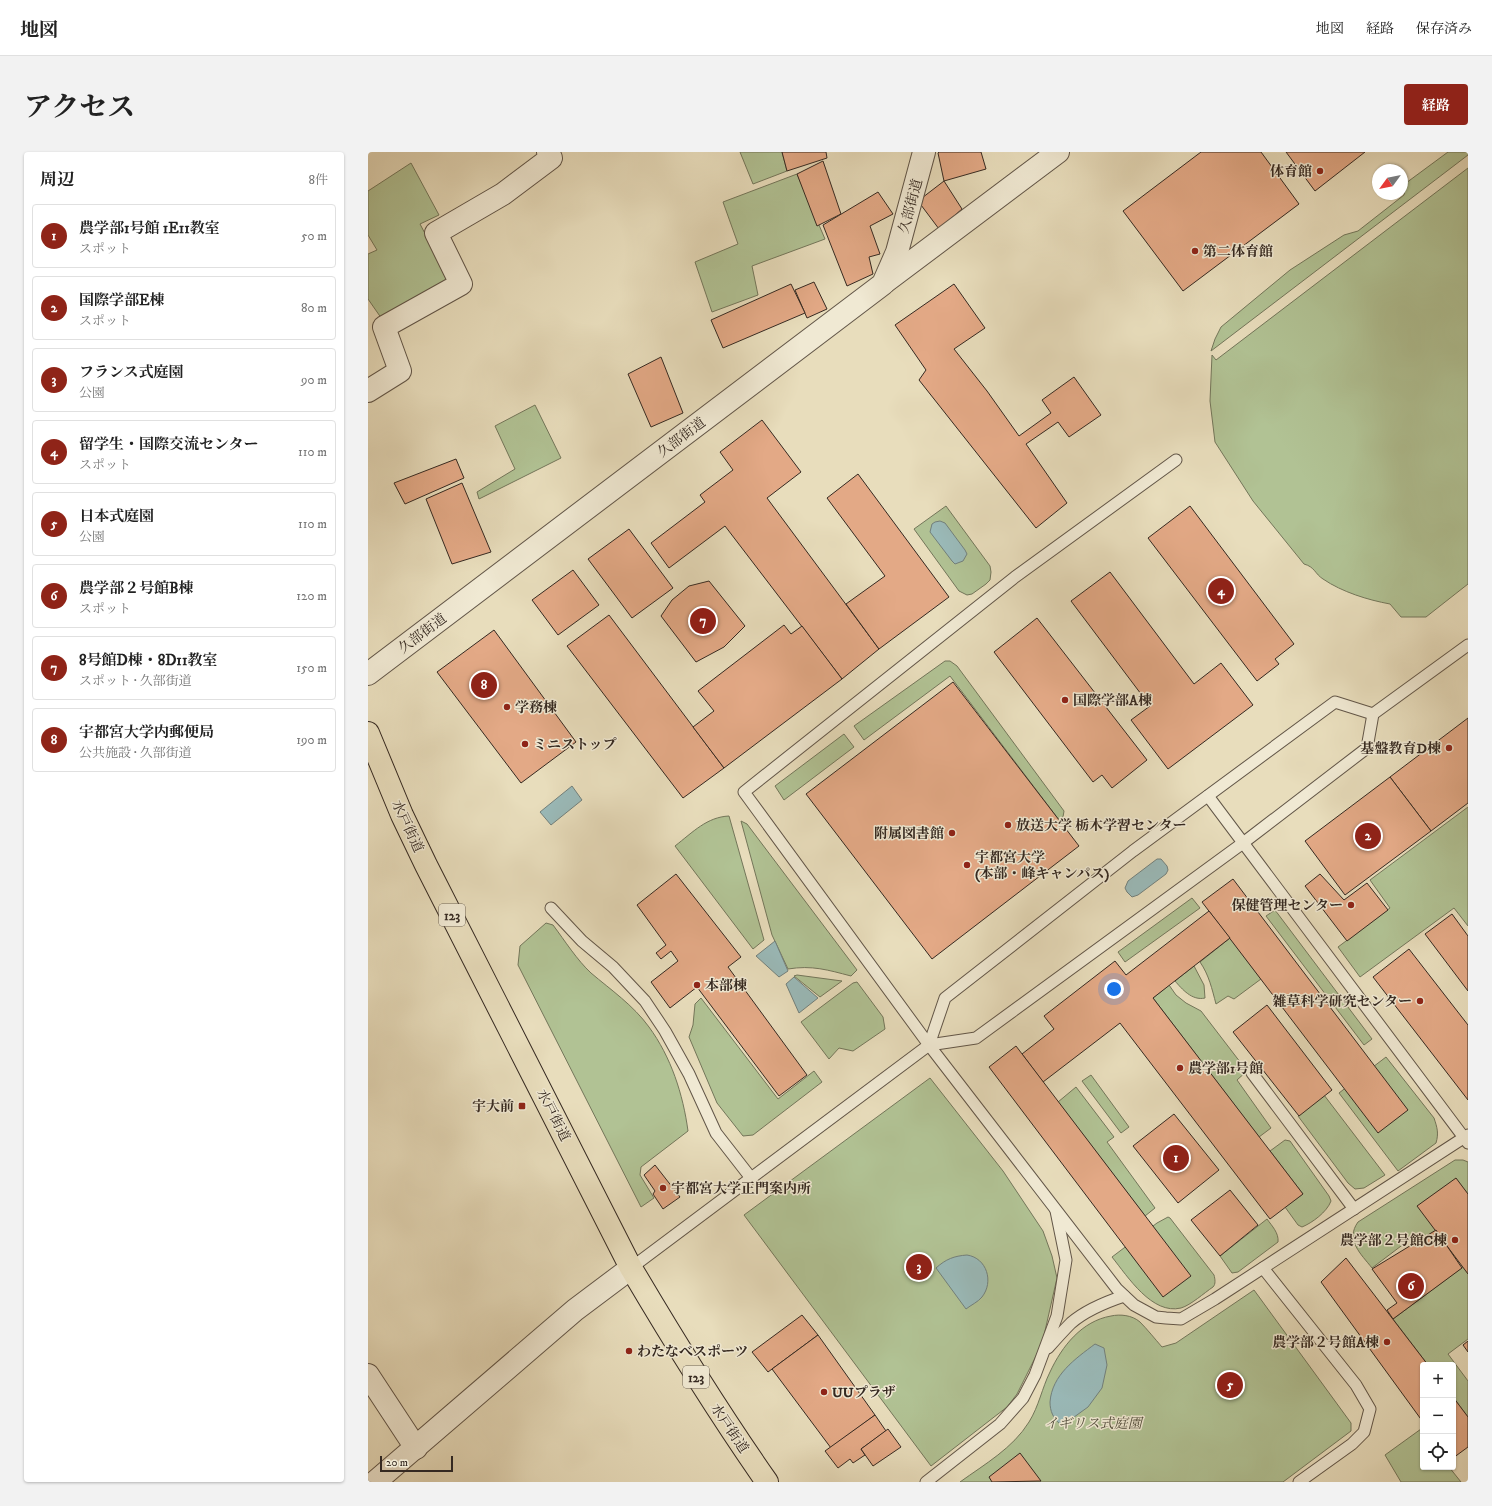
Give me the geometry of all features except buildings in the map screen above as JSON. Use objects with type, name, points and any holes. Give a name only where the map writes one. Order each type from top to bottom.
[{"type":"highway","name":"水戸街道","points":[[368,733],[402,815],[423,858],[631,1268],[668,1333],[767,1482]]},
{"type":"street","points":[[368,391],[400,371],[384,327],[461,284],[436,233],[503,194],[551,158],[548,152]]},
{"type":"street","name":"久部街道","points":[[368,674],[883,284],[897,252],[924,152]]},
{"type":"street","points":[[883,284],[1058,152]]},
{"type":"street","points":[[375,1482],[575,1310],[631,1268]]},
{"type":"street","points":[[368,1375],[416,1448]]},
{"type":"lane","points":[[1176,460],[1015,577],[744,792],[929,1044],[1117,1289],[1134,1305],[1156,1317],[1181,1319],[1467,1139],[1208,796]]},
{"type":"lane","points":[[631,1268],[929,1044],[976,1038],[1242,843],[1367,748],[1372,714],[1468,645]]},
{"type":"lane","points":[[929,1044],[945,998],[1133,851],[1335,702],[1372,714]]},
{"type":"lane","points":[[552,908],[582,941],[613,967],[645,1001],[665,1031],[689,1074],[716,1133],[751,1178]]},
{"type":"lane","points":[[1252,1072],[1354,1209]]},
{"type":"lane","points":[[926,1482],[1000,1424],[1023,1398],[1035,1375],[1057,1316],[1066,1260],[1055,1207]]},
{"type":"lane","points":[[1263,1268],[1356,1386],[1370,1409],[1364,1432],[1352,1444],[1299,1482]]},
{"type":"lane","points":[[1043,1353],[1071,1323],[1107,1301],[1124,1296]]},
{"type":"green space","points":[[740,152],[782,152],[787,171],[753,184]]},
{"type":"green space","points":[[1448,152],[1468,152],[1468,155],[1211,351],[1221,327],[1290,270],[1344,235],[1358,231],[1398,200],[1408,200],[1408,182]]},
{"type":"green space","points":[[411,163],[439,215],[420,224],[449,279],[384,322],[368,299],[368,254],[377,250],[368,235],[368,191]]},
{"type":"green space","points":[[1468,168],[1468,584],[1426,617],[1401,617],[1390,604],[1364,598],[1347,592],[1330,584],[1320,577],[1313,569],[1304,564],[1253,501],[1215,442],[1210,401],[1212,355],[1216,360]]},
{"type":"green space","points":[[797,174],[825,239],[752,266],[758,295],[712,312],[695,262],[738,244],[723,202]]},
{"type":"green space","points":[[535,405],[561,458],[479,499],[477,492],[515,469],[495,426]]},
{"type":"green space","points":[[946,506],[990,566],[990,580],[972,594],[967,595],[959,591],[914,529]]},
{"type":"green space","points":[[945,661],[950,661],[957,666],[1064,811],[1063,817],[1059,820],[950,676],[864,740],[854,726]]},
{"type":"green space","points":[[844,734],[854,747],[784,800],[775,786]]},
{"type":"green space","points":[[1468,807],[1468,926],[1454,908],[1360,977],[1338,947],[1390,908],[1370,880]]},
{"type":"green space","points":[[729,816],[764,940],[753,949],[675,846],[707,822]]},
{"type":"green space","points":[[741,821],[747,824],[857,970],[851,976],[812,968],[788,969],[772,935]]},
{"type":"green space","points":[[1192,898],[1200,908],[1125,962],[1118,952]]},
{"type":"green space","points":[[1275,910],[1372,1039],[1364,1045],[1266,916]]},
{"type":"green space","points":[[546,923],[553,925],[576,956],[591,973],[622,998],[643,1019],[664,1051],[675,1076],[683,1103],[688,1131],[641,1167],[640,1175],[654,1198],[641,1207],[518,965],[520,946]]},
{"type":"green space","points":[[1230,938],[1261,979],[1234,999],[1228,996],[1216,1004],[1208,977],[1200,962]]},
{"type":"green space","points":[[1194,966],[1204,985],[1205,998],[1196,998],[1192,996],[1184,991],[1175,981]]},
{"type":"green space","points":[[797,975],[842,981],[820,997],[794,976]]},
{"type":"green space","points":[[857,982],[883,1017],[885,1029],[853,1051],[839,1048],[829,1059],[801,1022],[853,983]]},
{"type":"green space","points":[[1169,985],[1176,995],[1186,1003],[1201,1011],[1247,1071],[1237,1080],[1271,1128],[1259,1137],[1153,998]]},
{"type":"green space","points":[[701,998],[778,1099],[814,1071],[822,1082],[753,1135],[743,1136],[717,1103],[689,1037],[693,1025],[695,1004]]},
{"type":"green space","points":[[1386,1057],[1434,1118],[1437,1130],[1436,1143],[1398,1171],[1339,1093]]},
{"type":"green space","points":[[1091,1075],[1129,1127],[1121,1133],[1082,1081]]},
{"type":"green space","points":[[930,1078],[1003,1171],[1043,1231],[1052,1256],[1057,1278],[1042,1344],[1017,1394],[1007,1407],[931,1466],[744,1215]]},
{"type":"green space","points":[[1076,1087],[1114,1137],[1107,1142],[1155,1208],[1145,1216],[1058,1102]]},
{"type":"green space","points":[[1324,1095],[1385,1175],[1364,1188],[1355,1189],[1348,1183],[1298,1116]]},
{"type":"green space","points":[[1285,1140],[1290,1141],[1331,1201],[1319,1217],[1302,1227],[1298,1225],[1285,1207],[1303,1194],[1270,1151]]},
{"type":"green space","points":[[1455,1160],[1463,1160],[1468,1162],[1468,1225],[1413,1244],[1409,1240],[1372,1268],[1359,1252],[1354,1241],[1354,1229],[1358,1222]]},
{"type":"green space","points":[[1168,1217],[1215,1278],[1214,1286],[1193,1302],[1181,1308],[1170,1309],[1160,1306],[1142,1293],[1112,1257],[1157,1223]]},
{"type":"green space","points":[[1267,1219],[1276,1233],[1278,1242],[1238,1272],[1232,1273],[1220,1256]]},
{"type":"green space","points":[[1468,1263],[1468,1339],[1448,1354],[1454,1362],[1426,1362],[1393,1319]]},
{"type":"green space","name":"イギリス式庭園","points":[[1254,1290],[1351,1423],[1351,1431],[1283,1482],[960,1482],[998,1455],[1015,1440],[1029,1422],[1055,1362],[1074,1336],[1091,1323],[1111,1316],[1130,1316],[1140,1322],[1162,1347],[1176,1343]]},
{"type":"green space","points":[[1456,1365],[1468,1381],[1468,1417],[1456,1401]]},
{"type":"green space","points":[[1420,1430],[1420,1470],[1451,1470],[1461,1482],[1401,1482],[1385,1455]]},
{"type":"water","points":[[940,521],[945,523],[965,550],[967,554],[963,561],[955,564],[930,532],[932,524]]},
{"type":"water","points":[[572,786],[582,800],[551,825],[540,812]]},
{"type":"water","points":[[1157,859],[1161,859],[1167,866],[1168,870],[1166,874],[1138,895],[1132,897],[1125,888],[1128,881]]},
{"type":"water","points":[[775,941],[788,971],[779,977],[756,956]]},
{"type":"water","points":[[794,977],[818,998],[799,1013],[786,984]]},
{"type":"water","points":[[967,1255],[974,1257],[984,1266],[988,1278],[988,1285],[982,1297],[966,1309],[936,1268],[950,1258]]},
{"type":"water","points":[[1095,1344],[1104,1348],[1107,1365],[1102,1388],[1088,1407],[1070,1420],[1060,1424],[1054,1417],[1050,1405],[1055,1384],[1072,1362]]},
{"type":"place","name":"体育館","points":[[1320,171]]},
{"type":"place","name":"第二体育館","points":[[1195,251]]},
{"type":"place","name":"留学生・国際交流センター","points":[[1221,591]]},
{"type":"place","name":"8号館D棟・8D11教室","points":[[703,621]]},
{"type":"place","name":"宇都宮大学内郵便局","points":[[484,685]]},
{"type":"place","name":"国際学部A棟","points":[[1065,700]]},
{"type":"place","name":"学務棟","points":[[507,707]]},
{"type":"place","name":"ミニストップ","points":[[525,744]]},
{"type":"place","name":"基盤教育D棟","points":[[1449,748]]},
{"type":"place","name":"放送大学 栃木学習センター","points":[[1008,825]]},
{"type":"place","name":"附属図書館","points":[[952,833]]},
{"type":"place","name":"国際学部E棟","points":[[1368,836]]},
{"type":"place","name":"宇都宮大学 (本部・峰キャンパス)","points":[[967,865]]},
{"type":"place","name":"保健管理センター","points":[[1351,905]]},
{"type":"place","name":"本部棟","points":[[697,985]]},
{"type":"place","name":"雑草科学研究センター","points":[[1420,1001]]},
{"type":"place","name":"農学部1号館","points":[[1180,1068]]},
{"type":"place","name":"宇大前","points":[[522,1106]]},
{"type":"place","name":"農学部1号館 1E11教室","points":[[1176,1158]]},
{"type":"place","name":"宇都宮大学正門案内所","points":[[663,1188]]},
{"type":"place","name":"農学部２号館C棟","points":[[1455,1240]]},
{"type":"place","name":"フランス式庭園","points":[[919,1267]]},
{"type":"place","name":"農学部２号館B棟","points":[[1411,1286]]},
{"type":"place","name":"農学部２号館A棟","points":[[1387,1342]]},
{"type":"place","name":"わたなべスポーツ","points":[[629,1351]]},
{"type":"place","name":"日本式庭園","points":[[1230,1385]]},
{"type":"place","name":"UUプラザ","points":[[824,1392]]}]
